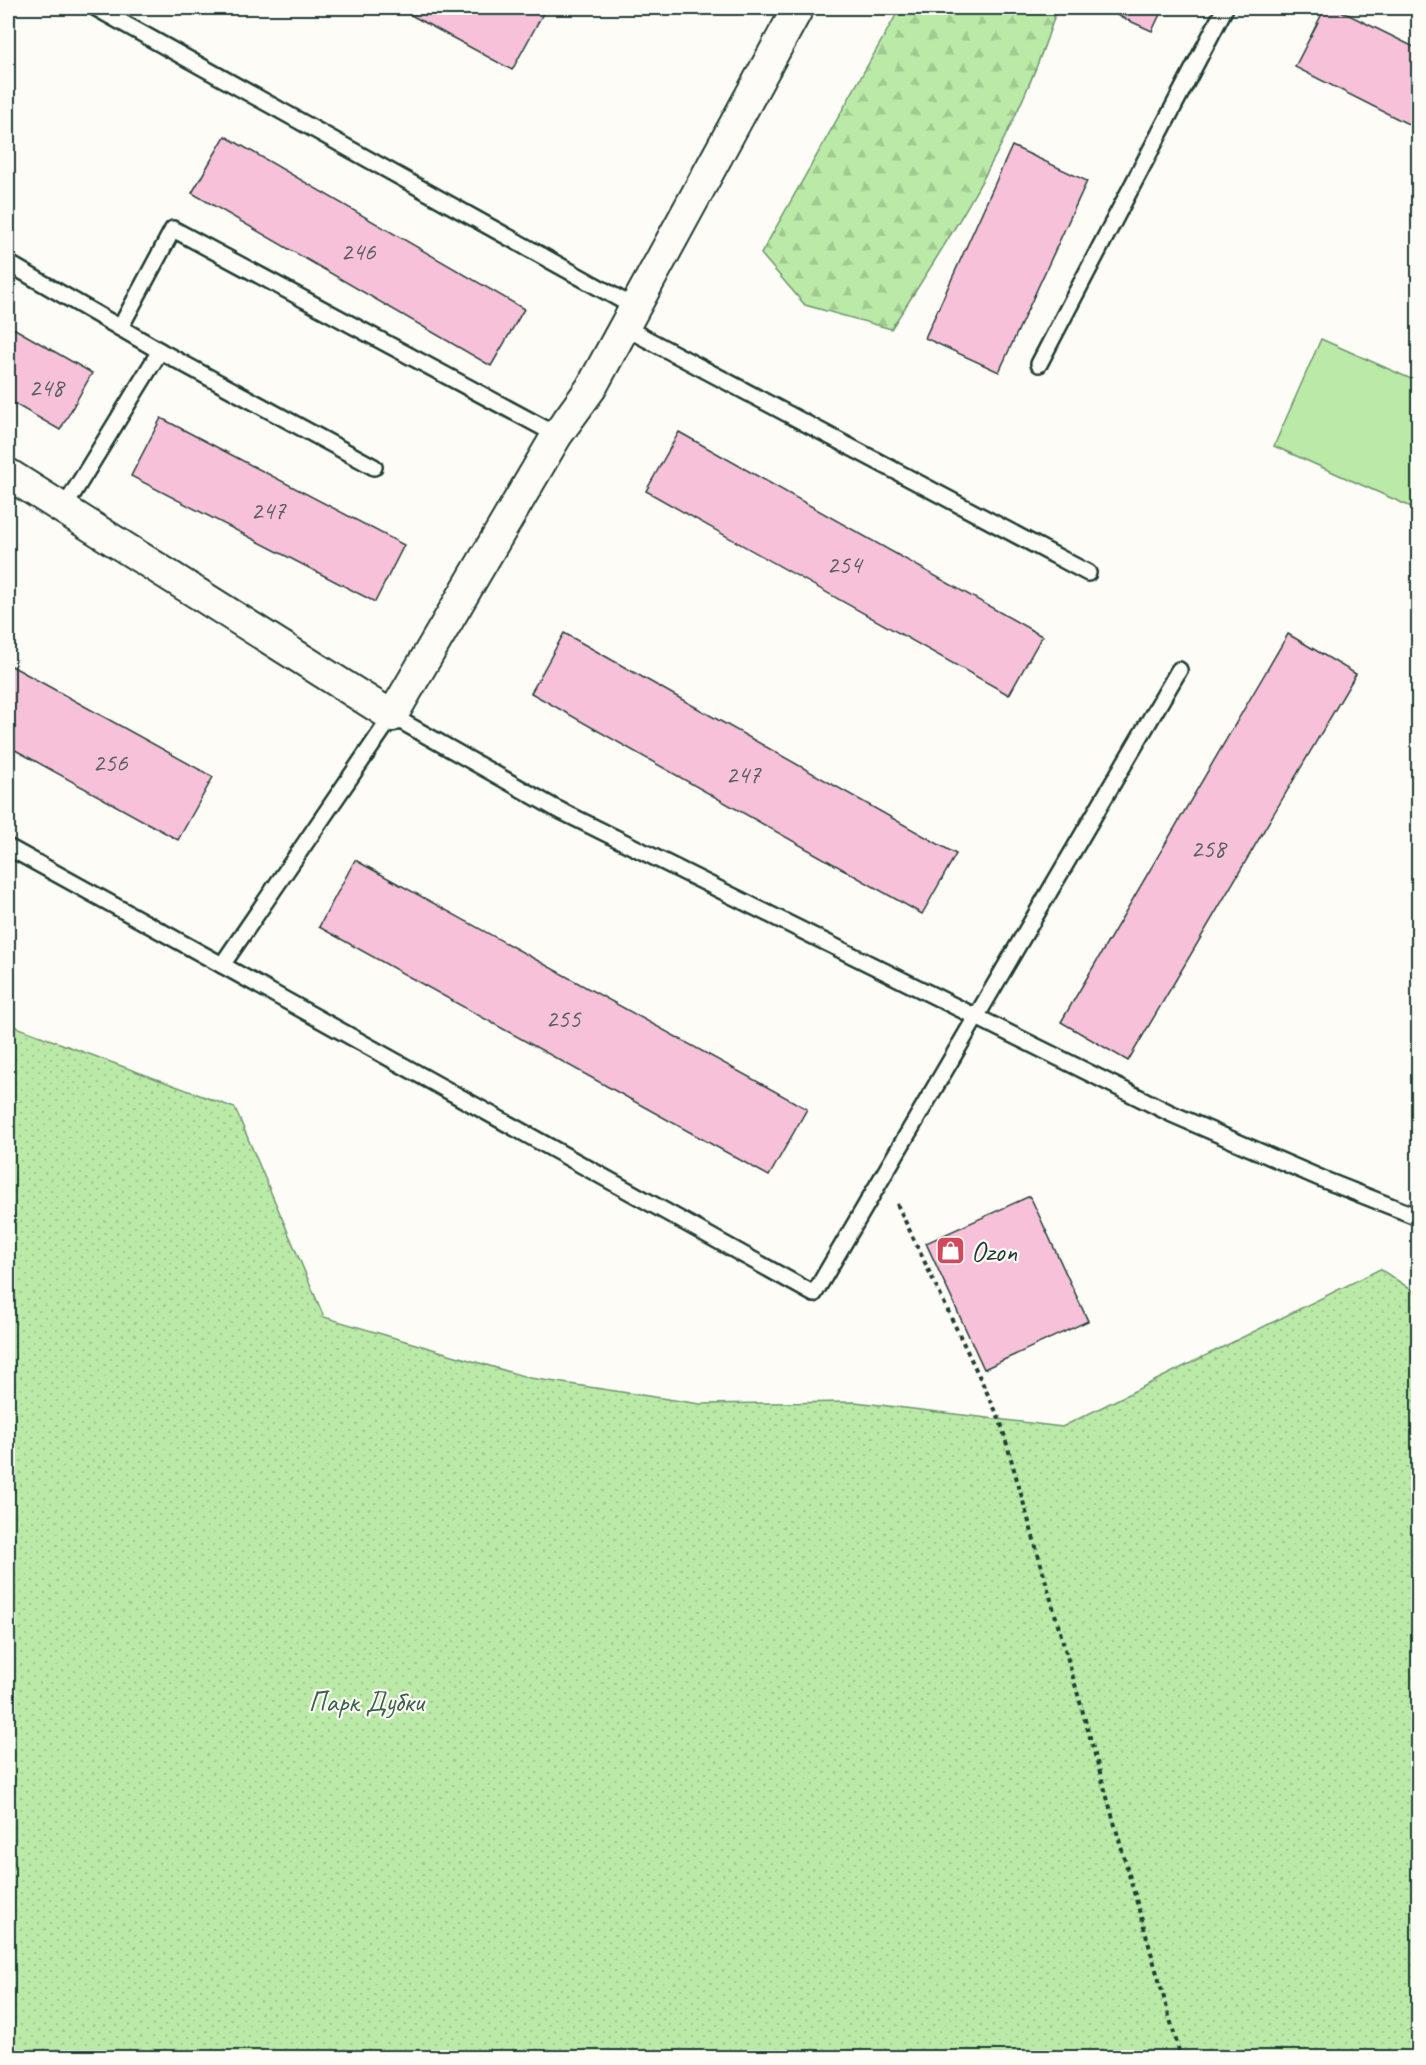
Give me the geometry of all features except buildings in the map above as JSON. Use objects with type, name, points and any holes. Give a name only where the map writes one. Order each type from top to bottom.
[{"type":"street","points":[[8,474],[392,717],[557,435],[591,388],[798,8]]},
{"type":"lane","points":[[96,8],[629,317],[1088,573]]},
{"type":"lane","points":[[1039,364],[1225,8]]},
{"type":"lane","points":[[120,328],[173,229],[557,435]]},
{"type":"lane","points":[[8,263],[160,351],[374,467]]},
{"type":"lane","points":[[64,508],[160,351]]},
{"type":"lane","points":[[8,847],[814,1294],[1179,670]]},
{"type":"lane","points":[[222,965],[392,717],[555,808],[1172,1114],[1327,1181],[1419,1217]]},
{"type":"path","points":[[884,1175],[1000,1420],[1181,2058]]},
{"type":"green space","points":[[900,8],[1057,8],[1026,93],[986,174],[940,253],[891,329],[805,305],[761,254]]},
{"type":"green space","points":[[1321,339],[1418,382],[1418,510],[1274,446]]},
{"type":"green space","name":"Парк Дубки","points":[[8,1024],[235,1108],[324,1317],[530,1378],[700,1404],[855,1402],[1062,1427],[1380,1269],[1418,1294],[1418,2057],[8,2057]]},
{"type":"place","name":"Ozon","points":[[950,1251]]}]
